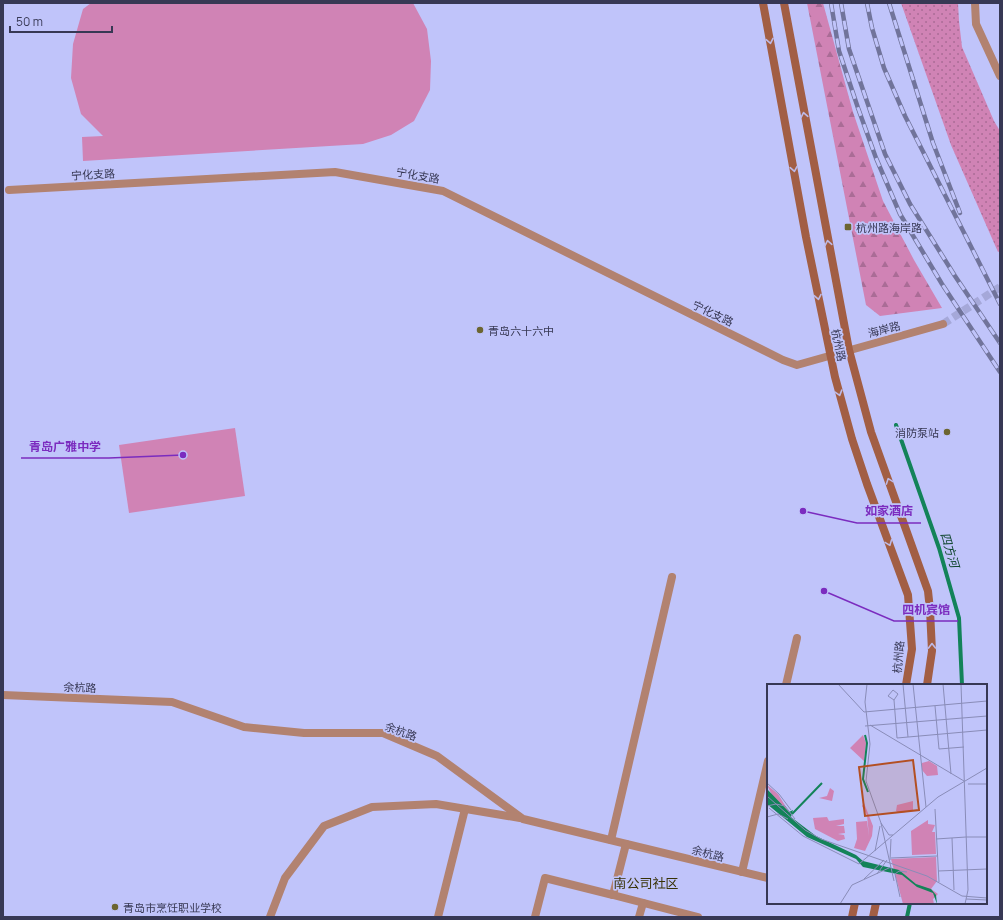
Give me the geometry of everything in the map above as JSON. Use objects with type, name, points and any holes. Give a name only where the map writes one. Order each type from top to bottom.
[{"type":"main road","name":"杭州路","points":[[763,3],[829,355],[852,438],[908,595],[912,649],[906,684]]},
{"type":"main road","name":"杭州路","points":[[784,3],[849,350],[871,432],[928,591],[932,651],[927,684]]},
{"type":"main road","points":[[852,917],[855,904]]},
{"type":"main road","points":[[873,917],[876,904]]},
{"type":"street","points":[[975,3],[976,24],[999,74]]},
{"type":"street","points":[[999,74],[1000,63]]},
{"type":"street","name":"宁化支路","points":[[9,190],[335,172],[443,191],[783,360],[797,365],[829,355]]},
{"type":"street","name":"海岸路","points":[[829,355],[944,324]]},
{"type":"street","points":[[611,840],[672,577]]},
{"type":"street","points":[[786,684],[797,638]]},
{"type":"street","name":"余杭路","points":[[3,695],[172,702],[244,727],[304,733],[383,733],[436,756],[523,818],[767,878]]},
{"type":"street","points":[[742,872],[767,765]]},
{"type":"street","points":[[270,917],[285,878],[324,826],[372,807],[436,804],[523,818]]},
{"type":"street","points":[[438,917],[465,809]]},
{"type":"street","points":[[613,895],[626,844]]},
{"type":"street","points":[[535,917],[546,878],[698,917]]},
{"type":"street","points":[[639,917],[643,903]]},
{"type":"green space","points":[[91,3],[413,3],[427,29],[431,61],[430,90],[414,121],[391,135],[363,144],[83,161],[82,137],[103,136],[81,114],[71,78],[73,44],[83,9]]},
{"type":"green space","points":[[807,3],[823,3],[853,112],[883,201],[914,260],[942,308],[880,316],[866,305]]},
{"type":"green space","points":[[901,3],[958,3],[962,47],[994,121],[1000,131],[1000,251],[998,252],[951,145]]},
{"type":"green space","points":[[235,428],[245,496],[129,513],[119,445]]},
{"type":"waterway","name":"四方河","points":[[896,425],[939,548],[959,618],[962,684]]},
{"type":"waterway","name":"四方河","points":[[907,917],[910,904]]},
{"type":"tunnel","points":[[943,324],[1000,287]]},
{"type":"railway","points":[[831,3],[839,51],[876,158],[900,214],[942,284],[1000,372]]},
{"type":"railway","points":[[841,3],[849,49],[885,154],[910,204],[955,276],[1000,343]]},
{"type":"railway","points":[[867,3],[872,28],[884,68],[905,116],[1000,304]]},
{"type":"railway","points":[[889,3],[933,143],[960,213]]},
{"type":"place","name":"杭州路海岸路","points":[[848,227]]},
{"type":"place","name":"青岛六十六中","points":[[480,330]]},
{"type":"place","name":"消防泵站","points":[[947,432]]},
{"type":"place","name":"青岛广雅中学","points":[[183,455]]},
{"type":"place","name":"如家酒店","points":[[803,511]]},
{"type":"place","name":"四机宾馆","points":[[824,591]]},
{"type":"place","name":"青岛市烹饪职业学校","points":[[115,907]]},
{"type":"district","name":"南公司社区","points":[[646,883]]}]
